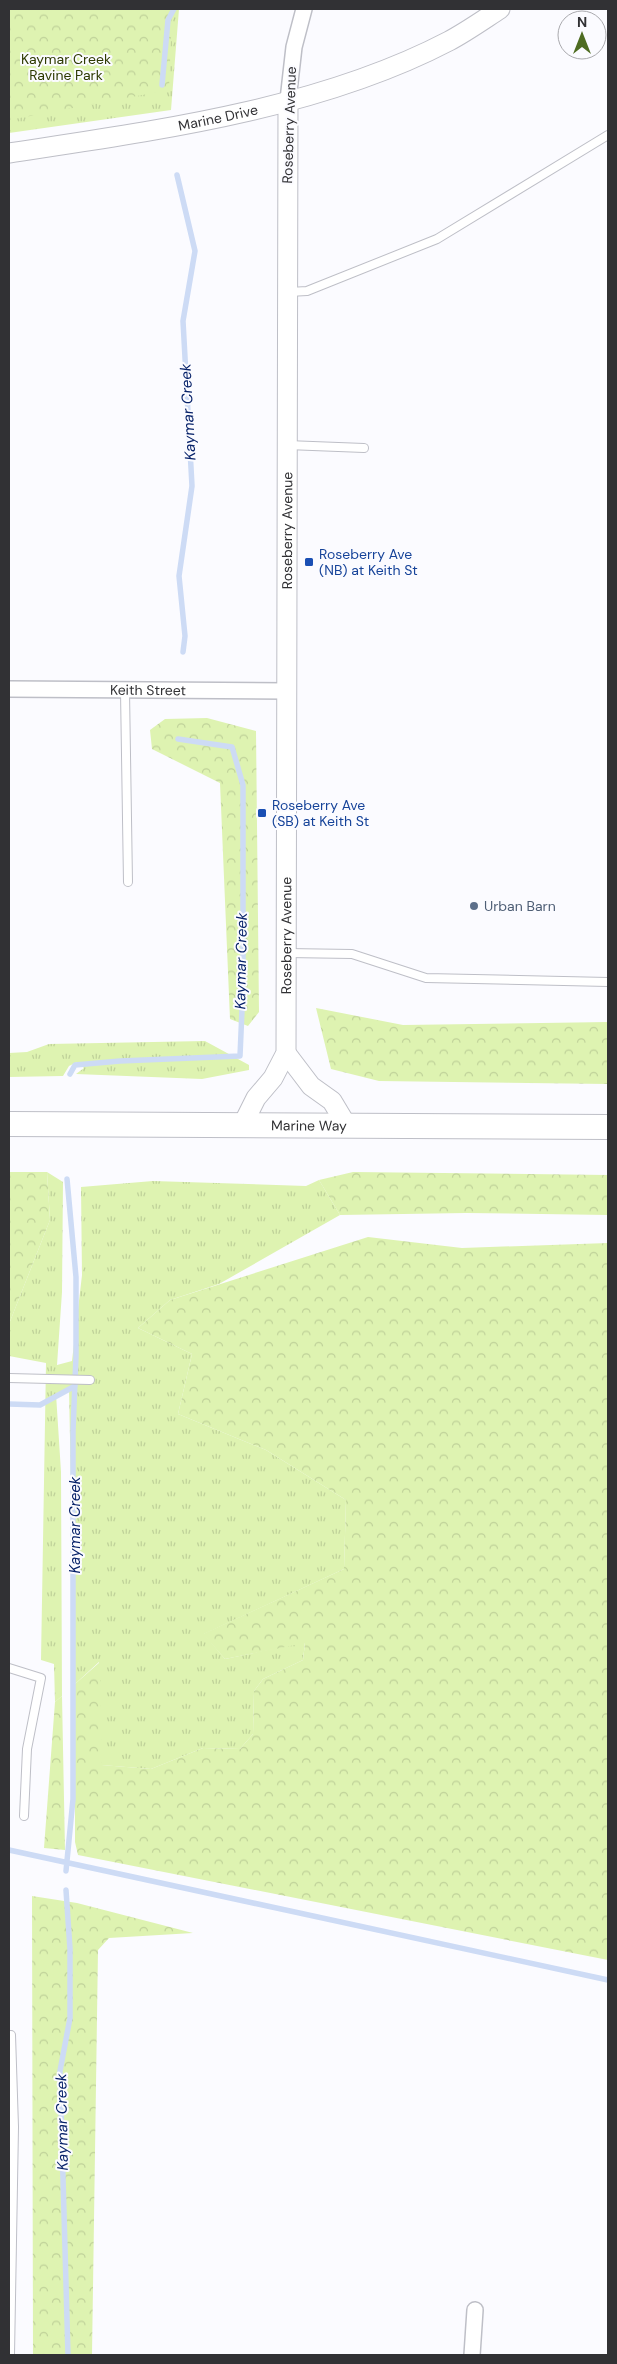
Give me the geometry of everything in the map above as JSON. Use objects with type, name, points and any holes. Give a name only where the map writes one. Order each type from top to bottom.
[{"type":"main road","name":"Marine Way","points":[[9,1124],[608,1127]]},
{"type":"street","name":"Roseberry Avenue","points":[[243,1124],[256,1098],[270,1083],[286,1052],[288,100],[294,47],[304,9]]},
{"type":"street","name":"Marine Drive","points":[[9,153],[139,133],[288,100],[397,65],[450,41],[500,9]]},
{"type":"street","name":"Keith Street","points":[[9,689],[286,691]]},
{"type":"street","points":[[286,1052],[311,1086],[332,1102],[347,1126]]},
{"type":"street","points":[[472,2355],[475,2310]]},
{"type":"lane","points":[[287,292],[307,291],[437,239],[608,135]]},
{"type":"lane","points":[[287,445],[364,448]]},
{"type":"lane","points":[[125,691],[128,882]]},
{"type":"lane","points":[[287,953],[352,954],[426,978],[608,982]]},
{"type":"lane","points":[[9,1378],[90,1380]]},
{"type":"lane","points":[[9,1668],[41,1678],[26,1749],[24,1816]]},
{"type":"lane","points":[[9,2035],[11,2034],[14,2127],[10,2355]]},
{"type":"green space","name":"Kaymar Creek Ravine Park","points":[[9,9],[179,9],[171,110],[9,133]]},
{"type":"green space","name":"Kaymar Creek Ravine Park","points":[[9,9],[172,9],[169,90],[9,120]]},
{"type":"green space","points":[[207,718],[256,731],[259,1012],[248,1026],[230,1019],[220,783],[152,749],[150,730],[165,719]]},
{"type":"green space","points":[[316,1008],[403,1025],[608,1022],[608,1084],[379,1081],[331,1069]]},
{"type":"green space","points":[[205,1041],[249,1065],[249,1070],[202,1079],[76,1074],[84,1068],[77,1062],[69,1066],[63,1076],[9,1077],[9,1053],[27,1052],[49,1044]]},
{"type":"green space","points":[[9,1172],[47,1172],[50,1220],[9,1324]]},
{"type":"green space","points":[[47,1172],[63,1182],[62,1292],[57,1365],[72,1361],[82,1275],[81,1187],[153,1181],[306,1186],[319,1180],[340,1215],[219,1284],[170,1300],[138,1328],[192,1354],[178,1414],[266,1450],[346,1500],[344,1569],[204,1634],[225,1659],[305,1642],[303,1660],[263,1679],[254,1691],[253,1734],[240,1749],[203,1748],[151,1769],[101,1765],[99,1662],[75,1684],[69,1389],[56,1394],[61,1472],[62,1696],[55,1702],[54,1664],[41,1660],[46,1363],[9,1356],[9,1324],[50,1220]]},
{"type":"green space","points":[[353,1172],[608,1175],[608,1215],[466,1213],[340,1215],[319,1180]]},
{"type":"green space","points":[[368,1237],[462,1248],[608,1243],[608,1960],[78,1855],[75,1842],[75,1684],[100,1662],[102,1765],[151,1769],[203,1748],[240,1749],[253,1734],[254,1691],[263,1679],[303,1660],[305,1643],[225,1659],[203,1634],[344,1569],[346,1500],[266,1450],[178,1414],[192,1354],[138,1328],[170,1300]]},
{"type":"green space","points":[[62,1696],[65,1850],[44,1848],[55,1702]]},
{"type":"green space","points":[[32,1896],[77,1903],[193,1933],[109,1938],[98,1950],[92,2355],[33,2355]]},
{"type":"waterway","name":"Kaymar Creek","points":[[162,85],[168,20],[174,9]]},
{"type":"waterway","name":"Kaymar Creek","points":[[177,175],[195,251],[183,321],[192,486],[179,576],[185,636],[183,652]]},
{"type":"waterway","name":"Kaymar Creek","points":[[70,1074],[75,1065],[120,1061],[240,1056],[243,987],[243,785],[232,747],[178,739]]},
{"type":"waterway","name":"Kaymar Creek","points":[[66,1871],[73,1799],[73,1431],[76,1356],[76,1277],[67,1179]]},
{"type":"waterway","points":[[9,1404],[40,1405],[75,1386]]},
{"type":"waterway","points":[[9,1850],[608,1980]]},
{"type":"waterway","name":"Kaymar Creek","points":[[66,1890],[70,1949],[70,2018],[60,2071],[68,2355]]},
{"type":"place","name":"Roseberry Ave (NB) at Keith St","points":[[309,562]]},
{"type":"place","name":"Roseberry Ave (SB) at Keith St","points":[[262,813]]},
{"type":"place","name":"Urban Barn","points":[[474,906]]}]
